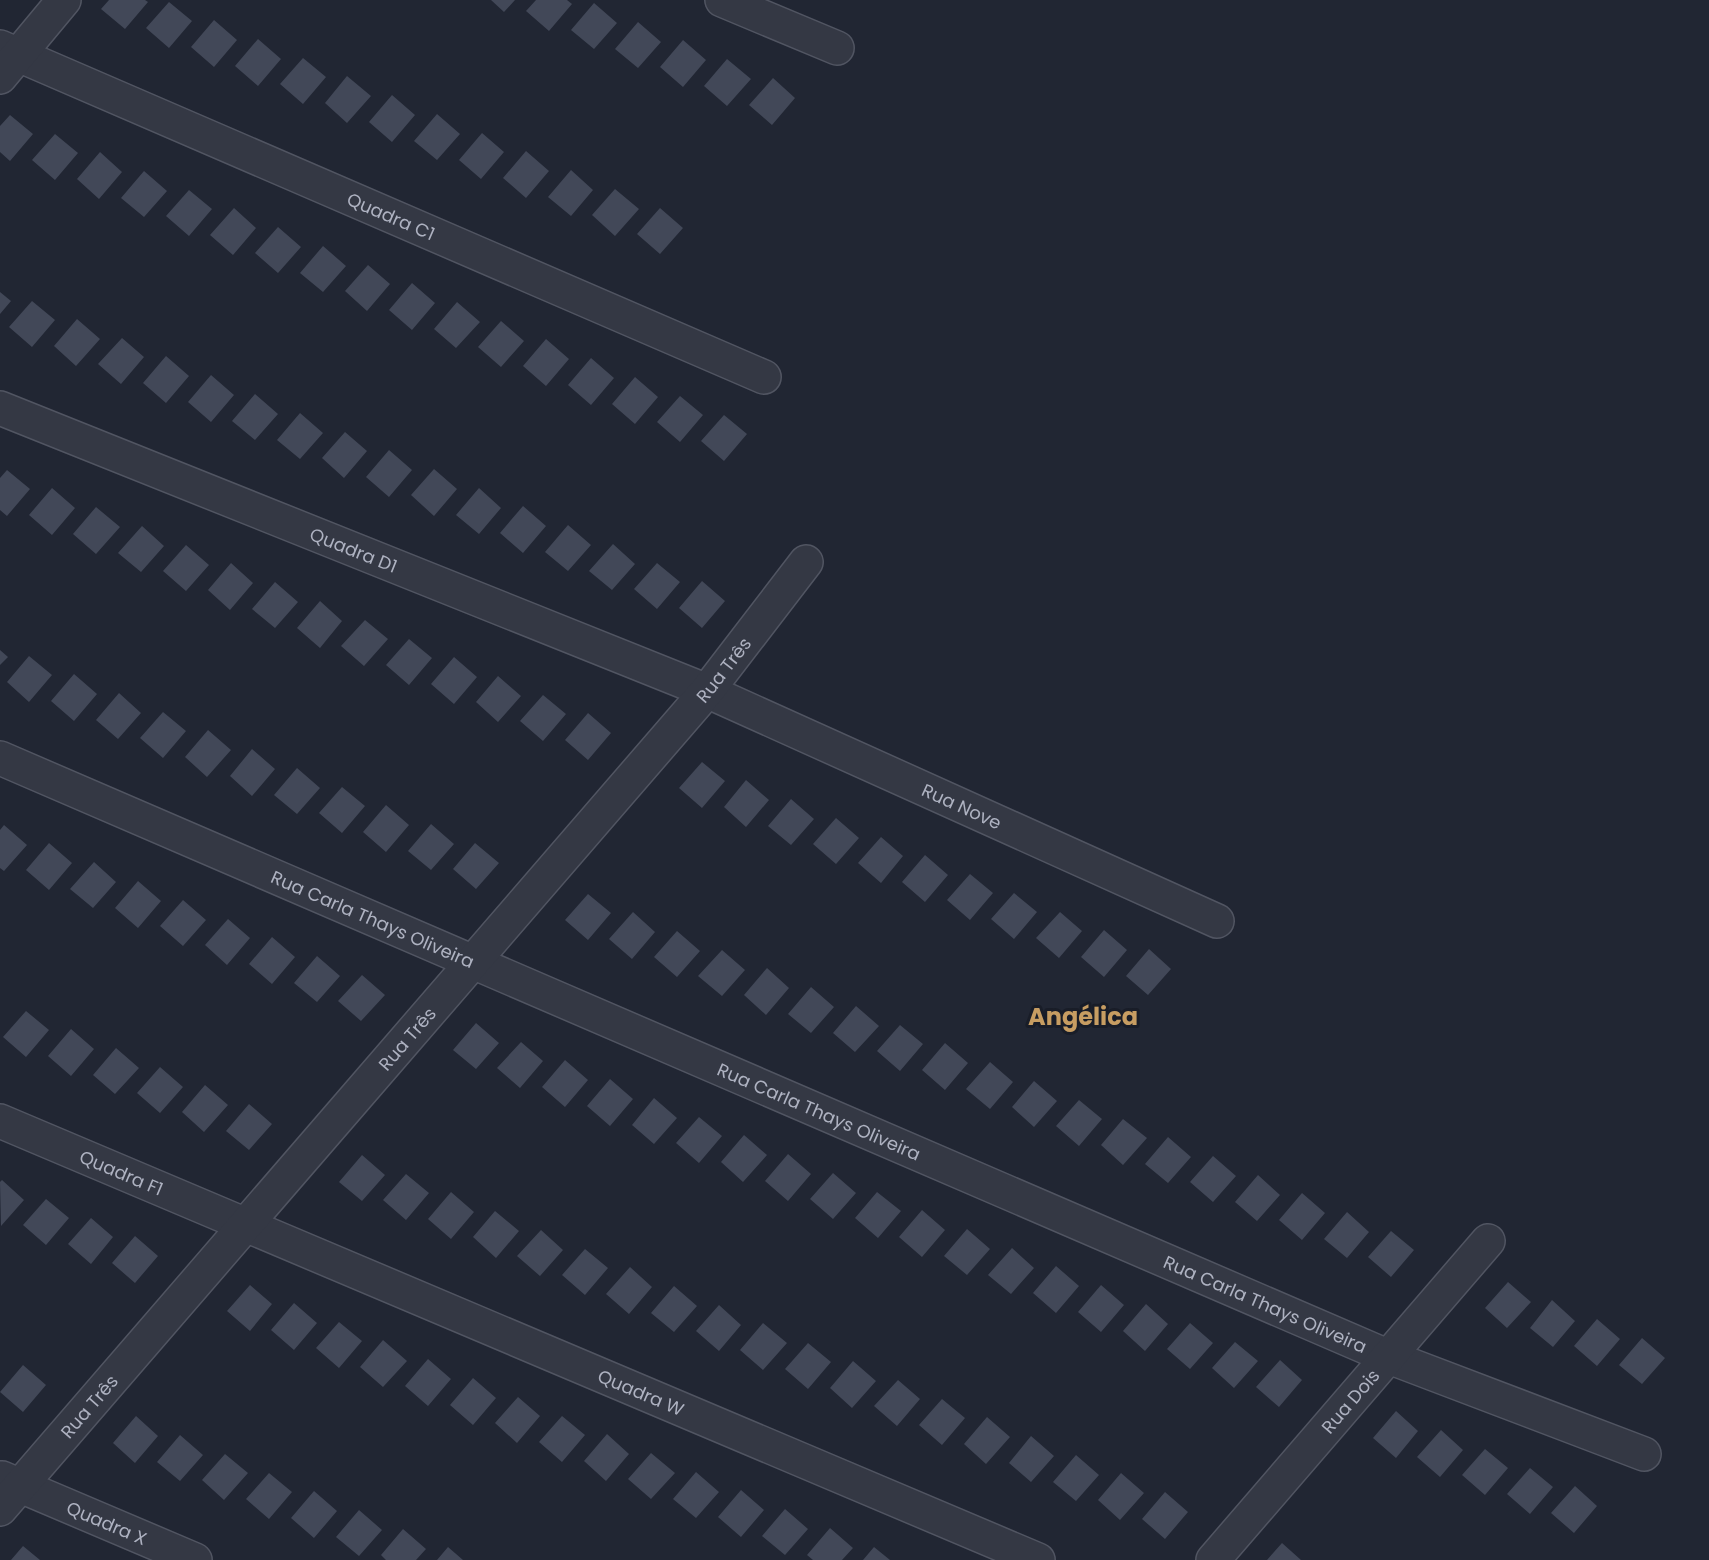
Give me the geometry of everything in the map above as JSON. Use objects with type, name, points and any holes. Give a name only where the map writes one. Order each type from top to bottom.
[{"type":"street","points":[[6,60],[64,0]]},
{"type":"street","points":[[722,0],[837,48]]},
{"type":"street","name":"Quadra C1","points":[[6,60],[764,377]]},
{"type":"street","name":"Quadra D1","points":[[0,408],[707,691]]},
{"type":"street","name":"Rua Três","points":[[7,1490],[243,1224],[707,691],[806,562]]},
{"type":"street","name":"Rua Nove","points":[[707,691],[1217,921]]},
{"type":"street","name":"Rua Carla Thays Oliveira","points":[[0,758],[1389,1357],[1644,1454]]},
{"type":"street","name":"Quadra F1","points":[[0,1121],[243,1224]]},
{"type":"street","name":"Quadra W","points":[[243,1224],[1038,1560]]},
{"type":"street","name":"Rua Dois","points":[[1213,1560],[1488,1241]]},
{"type":"street","name":"Quadra X","points":[[7,1490],[195,1560]]},
{"type":"building","points":[[109,0],[145,0],[148,2],[125,29],[101,9]]},
{"type":"building","points":[[491,0],[515,0],[504,12]]},
{"type":"building","points":[[536,0],[567,0],[572,4],[549,31],[526,11]]},
{"type":"building","points":[[169,2],[192,21],[169,48],[146,28]]},
{"type":"building","points":[[594,3],[617,23],[594,49],[571,30]]},
{"type":"building","points":[[214,20],[237,40],[214,67],[191,47]]},
{"type":"building","points":[[638,22],[661,42],[638,68],[615,49]]},
{"type":"building","points":[[258,39],[281,59],[258,86],[235,66]]},
{"type":"building","points":[[683,40],[706,60],[683,87],[660,67]]},
{"type":"building","points":[[303,58],[326,77],[303,104],[280,84]]},
{"type":"building","points":[[727,59],[751,79],[727,106],[704,86]]},
{"type":"building","points":[[347,76],[371,96],[347,123],[325,103]]},
{"type":"building","points":[[773,78],[795,98],[772,125],[749,105]]},
{"type":"building","points":[[392,95],[415,115],[392,142],[369,122]]},
{"type":"building","points":[[437,114],[460,134],[437,160],[414,141]]},
{"type":"building","points":[[10,115],[33,134],[10,161],[0,152],[0,126]]},
{"type":"building","points":[[482,133],[504,152],[481,179],[459,160]]},
{"type":"building","points":[[55,134],[78,153],[55,180],[32,160]]},
{"type":"building","points":[[526,151],[549,171],[526,198],[503,178]]},
{"type":"building","points":[[100,152],[122,172],[99,199],[77,179]]},
{"type":"building","points":[[571,170],[593,190],[571,216],[548,197]]},
{"type":"building","points":[[144,171],[167,191],[144,217],[121,198]]},
{"type":"building","points":[[615,189],[639,209],[615,236],[592,215]]},
{"type":"building","points":[[189,190],[212,209],[189,236],[166,216]]},
{"type":"building","points":[[234,208],[256,228],[233,255],[210,235]]},
{"type":"building","points":[[660,208],[683,228],[660,254],[637,234]]},
{"type":"building","points":[[278,227],[301,247],[278,273],[255,253]]},
{"type":"building","points":[[323,246],[346,266],[323,292],[300,273]]},
{"type":"building","points":[[368,265],[390,284],[367,311],[345,291]]},
{"type":"building","points":[[412,283],[435,303],[412,330],[389,310]]},
{"type":"building","points":[[0,292],[11,301],[0,314]]},
{"type":"building","points":[[32,301],[55,320],[32,347],[9,327]]},
{"type":"building","points":[[457,302],[480,322],[456,348],[434,329]]},
{"type":"building","points":[[77,319],[100,339],[76,366],[54,346]]},
{"type":"building","points":[[501,321],[524,341],[501,367],[478,347]]},
{"type":"building","points":[[122,338],[144,357],[121,384],[98,364]]},
{"type":"building","points":[[546,339],[569,359],[546,386],[523,366]]},
{"type":"building","points":[[166,356],[189,376],[166,403],[143,383]]},
{"type":"building","points":[[591,358],[614,378],[591,405],[568,385]]},
{"type":"building","points":[[211,375],[234,395],[211,422],[188,402]]},
{"type":"building","points":[[635,377],[658,397],[635,424],[612,404]]},
{"type":"building","points":[[255,394],[278,414],[255,440],[232,421]]},
{"type":"building","points":[[680,396],[703,415],[680,442],[657,422]]},
{"type":"building","points":[[300,413],[323,433],[300,459],[277,440]]},
{"type":"building","points":[[724,415],[747,434],[724,461],[701,441]]},
{"type":"building","points":[[345,432],[367,451],[344,478],[322,458]]},
{"type":"building","points":[[389,450],[412,470],[389,497],[366,477]]},
{"type":"building","points":[[434,469],[457,489],[434,516],[411,495]]},
{"type":"building","points":[[7,470],[30,489],[7,516],[0,510],[0,478]]},
{"type":"building","points":[[52,488],[75,508],[52,535],[29,515]]},
{"type":"building","points":[[479,488],[501,508],[479,534],[456,515]]},
{"type":"building","points":[[523,506],[546,526],[523,553],[500,533]]},
{"type":"building","points":[[96,507],[120,527],[96,554],[73,534]]},
{"type":"building","points":[[568,525],[591,545],[568,571],[545,552]]},
{"type":"building","points":[[142,526],[164,546],[141,572],[118,553]]},
{"type":"building","points":[[613,544],[635,564],[612,590],[589,571]]},
{"type":"building","points":[[186,545],[209,565],[186,591],[163,571]]},
{"type":"building","points":[[231,563],[253,583],[230,610],[208,590]]},
{"type":"building","points":[[657,563],[680,582],[657,609],[634,589]]},
{"type":"building","points":[[702,581],[725,601],[702,628],[679,608]]},
{"type":"building","points":[[275,582],[298,602],[275,628],[252,609]]},
{"type":"building","points":[[320,601],[342,621],[320,648],[297,628]]},
{"type":"building","points":[[365,620],[388,639],[364,666],[341,646]]},
{"type":"building","points":[[409,639],[432,658],[409,685],[386,665]]},
{"type":"building","points":[[0,650],[8,657],[0,665]]},
{"type":"building","points":[[29,656],[52,675],[29,702],[7,682]]},
{"type":"building","points":[[454,657],[477,677],[454,704],[431,684]]},
{"type":"building","points":[[74,674],[97,694],[74,721],[51,701]]},
{"type":"building","points":[[498,676],[521,696],[498,722],[476,702]]},
{"type":"building","points":[[119,693],[141,713],[118,739],[96,720]]},
{"type":"building","points":[[543,695],[566,714],[543,741],[520,721]]},
{"type":"building","points":[[163,712],[186,731],[163,758],[140,738]]},
{"type":"building","points":[[588,713],[611,733],[588,760],[565,740]]},
{"type":"building","points":[[208,730],[231,750],[207,777],[185,757]]},
{"type":"building","points":[[252,749],[275,769],[252,796],[230,776]]},
{"type":"building","points":[[702,762],[725,781],[702,808],[679,788]]},
{"type":"building","points":[[297,768],[320,788],[297,814],[274,795]]},
{"type":"building","points":[[746,780],[769,800],[746,827],[724,807]]},
{"type":"building","points":[[342,787],[365,806],[342,833],[319,813]]},
{"type":"building","points":[[791,799],[814,819],[791,845],[768,826]]},
{"type":"building","points":[[386,805],[409,825],[386,852],[363,832]]},
{"type":"building","points":[[836,818],[859,838],[836,864],[813,844]]},
{"type":"building","points":[[431,824],[454,844],[431,870],[408,851]]},
{"type":"building","points":[[4,825],[27,845],[4,871],[0,868],[0,830]]},
{"type":"building","points":[[881,837],[903,856],[881,883],[858,863]]},
{"type":"building","points":[[49,843],[72,863],[49,890],[26,870]]},
{"type":"building","points":[[475,843],[499,863],[476,889],[453,869]]},
{"type":"building","points":[[925,855],[948,875],[925,902],[902,882]]},
{"type":"building","points":[[94,862],[116,882],[93,908],[70,889]]},
{"type":"building","points":[[970,874],[993,893],[970,920],[947,900]]},
{"type":"building","points":[[138,881],[161,901],[138,928],[115,908]]},
{"type":"building","points":[[1014,893],[1037,912],[1014,939],[991,919]]},
{"type":"building","points":[[588,894],[611,913],[588,940],[565,920]]},
{"type":"building","points":[[183,900],[206,920],[183,946],[160,926]]},
{"type":"building","points":[[633,912],[655,932],[632,959],[609,939]]},
{"type":"building","points":[[1060,912],[1082,931],[1059,958],[1036,938]]},
{"type":"building","points":[[228,919],[250,938],[227,965],[205,945]]},
{"type":"building","points":[[1104,930],[1127,950],[1104,977],[1081,957]]},
{"type":"building","points":[[677,931],[700,951],[677,977],[654,957]]},
{"type":"building","points":[[272,937],[295,957],[272,984],[249,964]]},
{"type":"building","points":[[1149,949],[1171,969],[1148,995],[1126,976]]},
{"type":"building","points":[[722,950],[745,970],[722,996],[698,976]]},
{"type":"building","points":[[317,956],[340,976],[317,1002],[294,983]]},
{"type":"building","points":[[767,968],[789,988],[766,1015],[744,995]]},
{"type":"building","points":[[362,975],[385,995],[361,1021],[338,1001]]},
{"type":"building","points":[[811,987],[834,1007],[811,1033],[788,1014]]},
{"type":"building","points":[[856,1006],[879,1026],[855,1052],[833,1033]]},
{"type":"building","points":[[26,1011],[49,1030],[26,1057],[3,1037]]},
{"type":"building","points":[[476,1023],[499,1043],[476,1069],[453,1050]]},
{"type":"building","points":[[900,1025],[923,1044],[900,1071],[877,1051]]},
{"type":"building","points":[[71,1029],[94,1049],[71,1076],[48,1056]]},
{"type":"building","points":[[521,1042],[543,1061],[520,1088],[497,1068]]},
{"type":"building","points":[[945,1043],[968,1063],[945,1090],[922,1070]]},
{"type":"building","points":[[116,1048],[139,1068],[115,1094],[93,1075]]},
{"type":"building","points":[[565,1060],[588,1080],[565,1107],[542,1087]]},
{"type":"building","points":[[990,1062],[1013,1082],[990,1109],[966,1089]]},
{"type":"building","points":[[160,1067],[183,1087],[160,1113],[137,1093]]},
{"type":"building","points":[[610,1079],[633,1099],[610,1126],[587,1106]]},
{"type":"building","points":[[1034,1081],[1057,1101],[1034,1127],[1012,1107]]},
{"type":"building","points":[[205,1085],[228,1105],[204,1132],[182,1112]]},
{"type":"building","points":[[654,1098],[677,1118],[654,1144],[632,1125]]},
{"type":"building","points":[[1079,1100],[1102,1119],[1079,1146],[1056,1126]]},
{"type":"building","points":[[249,1104],[272,1124],[249,1150],[226,1131]]},
{"type":"building","points":[[699,1117],[722,1136],[699,1163],[676,1143]]},
{"type":"building","points":[[1123,1119],[1147,1138],[1123,1165],[1101,1145]]},
{"type":"building","points":[[744,1135],[767,1155],[743,1182],[721,1162]]},
{"type":"building","points":[[1168,1137],[1191,1157],[1168,1183],[1145,1164]]},
{"type":"building","points":[[788,1154],[811,1174],[788,1201],[765,1181]]},
{"type":"building","points":[[362,1155],[385,1175],[362,1201],[339,1182]]},
{"type":"building","points":[[1213,1156],[1236,1176],[1213,1202],[1190,1182]]},
{"type":"building","points":[[833,1173],[856,1193],[833,1219],[810,1199]]},
{"type":"building","points":[[406,1174],[429,1193],[406,1220],[383,1200]]},
{"type":"building","points":[[1258,1175],[1280,1195],[1257,1221],[1235,1202]]},
{"type":"building","points":[[2,1180],[24,1200],[1,1226],[0,1182]]},
{"type":"building","points":[[451,1192],[474,1212],[451,1239],[428,1219]]},
{"type":"building","points":[[877,1192],[901,1211],[878,1238],[855,1218]]},
{"type":"building","points":[[1302,1193],[1325,1213],[1302,1240],[1279,1220]]},
{"type":"building","points":[[46,1199],[69,1218],[46,1245],[23,1225]]},
{"type":"building","points":[[922,1210],[945,1230],[922,1257],[899,1237]]},
{"type":"building","points":[[495,1211],[519,1231],[496,1258],[473,1237]]},
{"type":"building","points":[[1347,1212],[1369,1232],[1347,1258],[1324,1239]]},
{"type":"building","points":[[91,1218],[113,1237],[91,1264],[68,1244]]},
{"type":"building","points":[[967,1229],[990,1249],[967,1275],[944,1256]]},
{"type":"building","points":[[541,1230],[563,1250],[540,1276],[517,1256]]},
{"type":"building","points":[[1391,1231],[1414,1250],[1391,1277],[1368,1257]]},
{"type":"building","points":[[135,1236],[158,1256],[135,1283],[112,1263]]},
{"type":"building","points":[[1012,1248],[1034,1268],[1011,1294],[988,1275]]},
{"type":"building","points":[[585,1249],[608,1268],[585,1295],[562,1275]]},
{"type":"building","points":[[1056,1266],[1079,1286],[1056,1313],[1033,1293]]},
{"type":"building","points":[[630,1267],[652,1287],[629,1314],[606,1294]]},
{"type":"building","points":[[1508,1282],[1531,1302],[1507,1328],[1485,1308]]},
{"type":"building","points":[[250,1285],[272,1304],[250,1331],[227,1311]]},
{"type":"building","points":[[1101,1285],[1124,1305],[1101,1332],[1078,1312]]},
{"type":"building","points":[[674,1286],[697,1306],[674,1332],[651,1313]]},
{"type":"building","points":[[1552,1300],[1575,1321],[1553,1347],[1530,1328]]},
{"type":"building","points":[[294,1303],[317,1323],[294,1350],[271,1330]]},
{"type":"building","points":[[1146,1304],[1168,1324],[1145,1351],[1123,1331]]},
{"type":"building","points":[[719,1305],[741,1325],[719,1351],[696,1331]]},
{"type":"building","points":[[1597,1319],[1620,1339],[1597,1366],[1574,1346]]},
{"type":"building","points":[[339,1322],[362,1341],[339,1368],[316,1348]]},
{"type":"building","points":[[763,1323],[787,1343],[763,1370],[740,1350]]},
{"type":"building","points":[[1190,1323],[1213,1343],[1190,1369],[1167,1349]]},
{"type":"building","points":[[1642,1338],[1665,1358],[1642,1384],[1619,1365]]},
{"type":"building","points":[[383,1340],[407,1361],[383,1387],[360,1367]]},
{"type":"building","points":[[1235,1342],[1258,1361],[1234,1388],[1212,1368]]},
{"type":"building","points":[[808,1343],[831,1362],[808,1389],[785,1369]]},
{"type":"building","points":[[428,1359],[451,1379],[428,1406],[405,1386]]},
{"type":"building","points":[[1280,1360],[1302,1380],[1279,1407],[1256,1387]]},
{"type":"building","points":[[853,1361],[876,1381],[852,1408],[830,1388]]},
{"type":"building","points":[[23,1365],[46,1385],[23,1412],[0,1392]]},
{"type":"building","points":[[473,1378],[496,1398],[473,1425],[450,1405]]},
{"type":"building","points":[[898,1380],[920,1399],[897,1426],[874,1406]]},
{"type":"building","points":[[518,1397],[540,1416],[517,1443],[495,1423]]},
{"type":"building","points":[[942,1399],[965,1418],[942,1445],[919,1425]]},
{"type":"building","points":[[1396,1411],[1418,1431],[1396,1458],[1373,1438]]},
{"type":"building","points":[[136,1416],[158,1436],[135,1463],[113,1443]]},
{"type":"building","points":[[562,1416],[585,1435],[562,1462],[539,1442]]},
{"type":"building","points":[[987,1417],[1010,1437],[986,1464],[964,1444]]},
{"type":"building","points":[[1441,1430],[1463,1450],[1440,1477],[1417,1457]]},
{"type":"building","points":[[607,1434],[629,1454],[606,1481],[584,1461]]},
{"type":"building","points":[[180,1435],[203,1455],[180,1481],[157,1462]]},
{"type":"building","points":[[1031,1436],[1054,1456],[1031,1482],[1009,1463]]},
{"type":"building","points":[[1485,1449],[1508,1468],[1485,1495],[1462,1475]]},
{"type":"building","points":[[651,1453],[675,1473],[651,1499],[628,1479]]},
{"type":"building","points":[[225,1454],[248,1473],[224,1500],[202,1480]]},
{"type":"building","points":[[1076,1455],[1099,1475],[1076,1501],[1053,1482]]},
{"type":"building","points":[[1530,1468],[1553,1487],[1530,1514],[1507,1494]]},
{"type":"building","points":[[696,1472],[719,1492],[696,1518],[673,1499]]},
{"type":"building","points":[[269,1473],[292,1492],[269,1519],[246,1499]]},
{"type":"building","points":[[1121,1473],[1144,1493],[1120,1520],[1098,1500]]},
{"type":"building","points":[[1575,1486],[1597,1506],[1574,1533],[1551,1513]]},
{"type":"building","points":[[741,1490],[764,1510],[741,1537],[718,1517]]},
{"type":"building","points":[[314,1491],[337,1511],[314,1538],[291,1518]]},
{"type":"building","points":[[1165,1492],[1188,1512],[1165,1539],[1142,1519]]},
{"type":"building","points":[[785,1509],[808,1529],[785,1555],[762,1536]]},
{"type":"building","points":[[359,1510],[382,1530],[359,1556],[336,1537]]},
{"type":"building","points":[[830,1528],[853,1548],[842,1560],[813,1560],[807,1555]]},
{"type":"building","points":[[403,1529],[426,1549],[416,1560],[386,1560],[381,1555]]},
{"type":"building","points":[[1282,1543],[1301,1560],[1267,1560]]},
{"type":"building","points":[[23,1546],[40,1560],[11,1560]]},
{"type":"building","points":[[448,1547],[463,1560],[437,1560]]},
{"type":"building","points":[[874,1547],[890,1560],[863,1560]]},
{"type":"district","name":"Angélica","points":[[1083,1016]]}]
